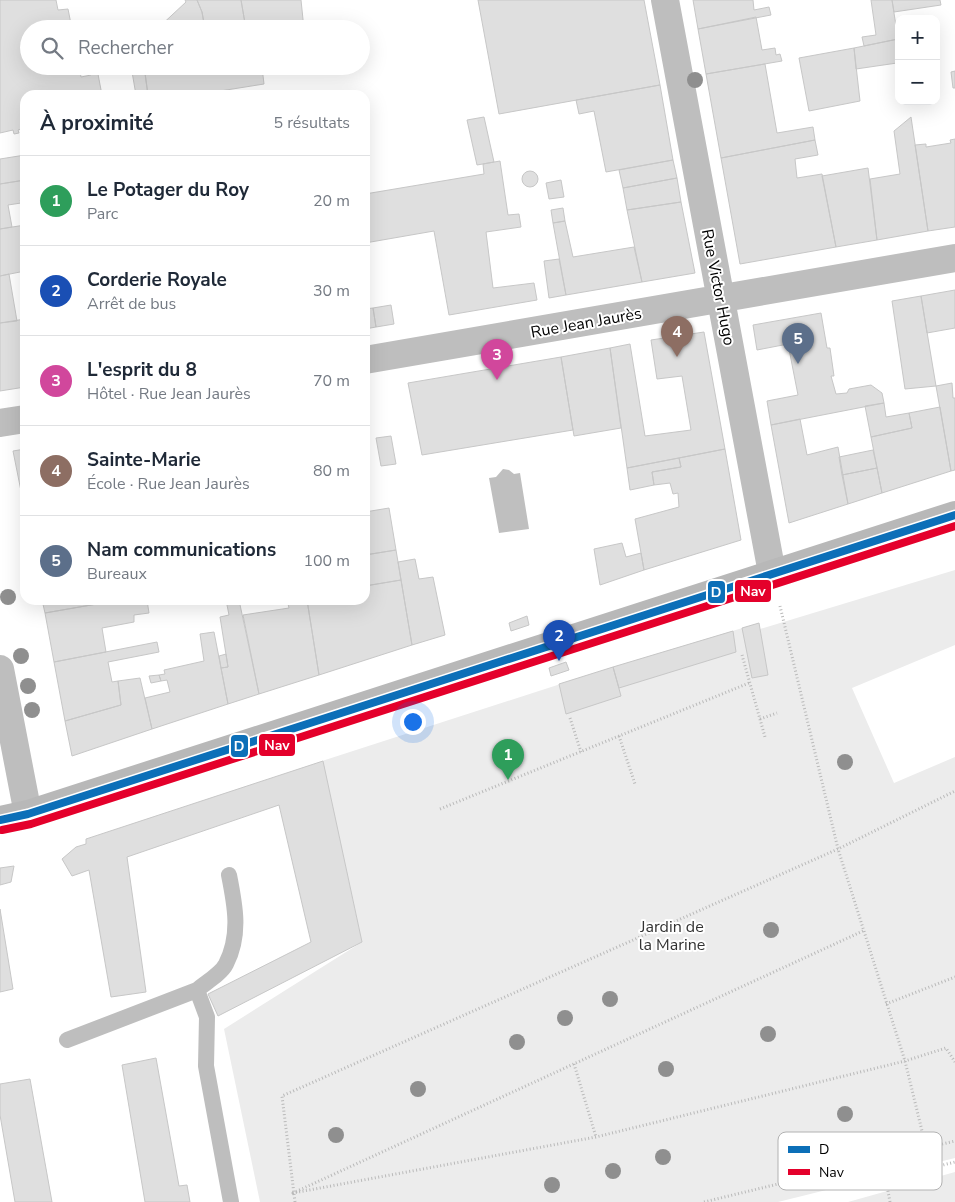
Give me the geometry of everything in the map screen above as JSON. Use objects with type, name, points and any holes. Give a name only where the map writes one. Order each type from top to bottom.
[{"type":"main road","points":[[0,820],[28,814],[955,515]]},
{"type":"street","name":"Rue Victor Hugo","points":[[665,0],[772,574]]},
{"type":"street","name":"Rue Jean Jaurès","points":[[370,359],[955,258]]},
{"type":"street","points":[[0,423],[20,420]]},
{"type":"street","points":[[0,668],[28,814]]},
{"type":"lane","points":[[67,1040],[197,990],[225,965],[236,930],[234,901],[229,875]]},
{"type":"lane","points":[[197,990],[207,1017],[206,1066],[230,1202]]},
{"type":"path","points":[[772,574],[838,848],[905,1061],[922,1132]]},
{"type":"path","points":[[742,655],[765,737]]},
{"type":"path","points":[[440,809],[750,683]]},
{"type":"path","points":[[760,719],[777,713]]},
{"type":"path","points":[[570,718],[581,752]]},
{"type":"path","points":[[619,736],[635,784]]},
{"type":"path","points":[[295,1202],[292,1193],[282,1096],[838,848],[955,791]]},
{"type":"path","points":[[292,1193],[864,931]]},
{"type":"path","points":[[886,1004],[955,977]]},
{"type":"path","points":[[292,1193],[596,1137],[905,1061],[946,1048],[955,1062]]},
{"type":"path","points":[[574,1064],[596,1137]]},
{"type":"path","points":[[942,1145],[955,1141]]},
{"type":"path","points":[[942,1165],[955,1162]]},
{"type":"path","points":[[704,1202],[778,1184]]},
{"type":"green space","name":"Jardin de la Marine","points":[[955,570],[955,645],[852,688],[894,783],[955,757],[955,1158],[942,1161],[942,1132],[778,1132],[778,1190],[826,1190],[778,1202],[260,1202],[224,1029],[362,942],[322,761],[613,667],[759,623],[760,629]]},
{"type":"green space","points":[[955,1172],[955,1202],[848,1202],[891,1190],[942,1190],[942,1176]]},
{"type":"shaded area","points":[[503,469],[509,470],[514,474],[520,473],[529,529],[499,533],[489,478],[496,477]]},
{"type":"building","points":[[0,0],[56,0],[58,10],[68,9],[70,20],[20,20],[20,75],[81,75],[81,77],[98,75],[101,90],[20,90],[19,133],[14,134],[13,130],[0,133]]},
{"type":"building","points":[[185,0],[197,0],[203,20],[167,20],[186,2]]},
{"type":"building","points":[[197,0],[241,0],[244,20],[203,20]]},
{"type":"building","points":[[241,0],[301,0],[303,20],[244,20]]},
{"type":"building","points":[[478,0],[644,0],[660,85],[499,114]]},
{"type":"building","points":[[693,0],[753,0],[754,10],[769,7],[771,15],[698,29]]},
{"type":"building","points":[[871,0],[892,0],[895,20],[895,40],[864,46],[862,37],[876,35]]},
{"type":"building","points":[[892,0],[940,0],[941,5],[894,12]]},
{"type":"building","points":[[756,17],[762,50],[775,48],[776,55],[780,54],[782,61],[706,74],[698,29]]},
{"type":"building","points":[[895,40],[895,63],[856,69],[854,48]]},
{"type":"building","points":[[854,48],[860,101],[809,111],[799,58]]},
{"type":"building","points":[[765,64],[777,133],[813,127],[815,140],[721,158],[706,74]]},
{"type":"building","points":[[955,71],[955,88],[953,88],[951,72]]},
{"type":"building","points":[[133,75],[145,75],[147,90],[135,90]]},
{"type":"building","points":[[145,75],[263,75],[264,84],[226,90],[147,90]]},
{"type":"building","points":[[660,85],[673,160],[606,172],[594,111],[579,114],[576,100]]},
{"type":"building","points":[[484,117],[494,162],[477,165],[467,120]]},
{"type":"building","points":[[911,117],[928,231],[877,240],[870,179],[900,174],[894,131]]},
{"type":"building","points":[[955,139],[955,227],[928,231],[915,145],[926,144],[926,147],[951,143],[950,140]]},
{"type":"building","points":[[815,140],[818,155],[795,159],[797,178],[822,174],[836,247],[740,264],[721,158]]},
{"type":"building","points":[[20,156],[20,181],[0,184],[0,159]]},
{"type":"building","points":[[673,160],[677,178],[623,188],[619,170]]},
{"type":"building","points":[[500,161],[508,215],[519,214],[521,227],[486,232],[493,288],[534,283],[537,300],[449,315],[434,231],[370,242],[370,193],[484,174],[483,164]]},
{"type":"building","points":[[868,168],[877,240],[836,247],[822,176]]},
{"type":"building","points":[[530,171],[536,173],[538,179],[536,185],[530,187],[524,185],[522,179],[524,173]]},
{"type":"building","points":[[677,178],[681,202],[627,210],[623,188]]},
{"type":"building","points":[[561,180],[564,197],[549,199],[546,183]]},
{"type":"building","points":[[20,181],[20,203],[8,205],[12,227],[0,229],[0,184]]},
{"type":"building","points":[[681,202],[695,273],[642,282],[627,210]]},
{"type":"building","points":[[563,208],[565,221],[553,223],[551,210]]},
{"type":"building","points":[[565,221],[573,257],[634,247],[642,282],[566,295],[553,223]]},
{"type":"building","points":[[20,226],[20,272],[0,276],[0,229]]},
{"type":"building","points":[[559,259],[566,295],[549,298],[544,261]]},
{"type":"building","points":[[9,274],[17,321],[0,323],[0,276]]},
{"type":"building","points":[[955,290],[955,328],[927,333],[921,296]]},
{"type":"building","points":[[921,296],[936,386],[905,389],[892,301]]},
{"type":"building","points":[[391,305],[394,324],[376,327],[373,308]]},
{"type":"building","points":[[370,308],[373,308],[376,327],[370,328]]},
{"type":"building","points":[[821,313],[827,348],[830,348],[834,376],[831,376],[836,394],[847,393],[849,389],[871,385],[882,393],[884,403],[771,425],[767,401],[798,395],[788,344],[757,350],[753,325]]},
{"type":"building","points":[[20,320],[20,388],[0,391],[0,323]]},
{"type":"building","points":[[704,332],[725,449],[627,468],[610,348],[630,344],[645,436],[691,430],[682,376],[657,379],[651,340]]},
{"type":"building","points":[[610,348],[621,428],[574,436],[561,357]]},
{"type":"building","points":[[561,357],[573,430],[422,455],[408,383]]},
{"type":"building","points":[[952,383],[953,398],[955,398],[955,470],[951,471],[936,386]]},
{"type":"building","points":[[884,403],[886,417],[909,413],[912,428],[871,437],[865,406]]},
{"type":"building","points":[[940,407],[951,471],[882,493],[871,437],[912,428],[909,413]]},
{"type":"building","points":[[800,419],[807,455],[838,447],[848,504],[789,523],[771,425]]},
{"type":"building","points":[[391,436],[396,464],[381,466],[376,438]]},
{"type":"building","points":[[725,449],[741,540],[644,570],[635,519],[679,507],[678,493],[673,494],[670,483],[654,485],[652,472],[681,467],[679,458]]},
{"type":"building","points":[[20,450],[20,486],[13,451]]},
{"type":"building","points":[[873,450],[877,468],[842,475],[839,457]]},
{"type":"building","points":[[679,458],[681,467],[652,472],[654,485],[630,490],[627,468]]},
{"type":"building","points":[[877,468],[882,493],[848,504],[842,475]]},
{"type":"building","points":[[389,508],[396,550],[370,554],[370,511]]},
{"type":"building","points":[[622,543],[626,557],[641,553],[644,570],[600,585],[594,549]]},
{"type":"building","points":[[396,550],[401,580],[370,585],[370,554]]},
{"type":"building","points":[[415,559],[419,579],[433,577],[445,635],[412,645],[398,562]]},
{"type":"building","points":[[401,580],[412,645],[319,675],[308,605],[370,605],[370,585]]},
{"type":"building","points":[[43,605],[91,605],[45,613]]},
{"type":"building","points":[[91,605],[148,605],[149,613],[134,615],[134,622],[102,628],[106,652],[54,662],[45,613]]},
{"type":"building","points":[[227,605],[240,605],[259,694],[228,704],[221,668],[228,667],[220,617],[229,615]]},
{"type":"building","points":[[288,605],[308,605],[319,675],[259,694],[243,615],[289,608]]},
{"type":"building","points":[[527,616],[529,625],[511,631],[509,623]]},
{"type":"building","points":[[759,623],[768,675],[752,678],[742,628]]},
{"type":"building","points":[[733,631],[736,652],[619,688],[613,667]]},
{"type":"building","points":[[214,632],[228,704],[152,729],[145,698],[170,692],[167,680],[161,681],[159,675],[165,674],[164,670],[204,661],[200,634]]},
{"type":"building","points":[[157,642],[159,652],[108,662],[112,682],[118,681],[121,705],[65,721],[54,662]]},
{"type":"building","points":[[226,654],[228,667],[221,668],[219,656]]},
{"type":"building","points":[[566,662],[569,670],[551,676],[549,668]]},
{"type":"building","points":[[613,667],[621,696],[566,714],[559,684]]},
{"type":"building","points":[[159,675],[161,681],[151,683],[149,676]]},
{"type":"building","points":[[140,678],[152,729],[72,756],[65,721],[121,705],[118,681]]},
{"type":"building","points":[[323,761],[362,942],[218,1016],[208,994],[311,942],[279,805],[127,857],[146,992],[111,997],[89,870],[72,876],[62,859],[76,847],[86,844],[86,839]]},
{"type":"building","points":[[14,866],[11,882],[0,885],[0,868]]},
{"type":"building","points":[[0,909],[13,989],[0,992]]},
{"type":"building","points":[[156,1058],[179,1186],[187,1185],[190,1202],[145,1202],[122,1065]]},
{"type":"building","points":[[30,1079],[52,1202],[15,1202],[0,1115],[0,1084]]},
{"type":"transit line","name":"D","points":[[0,820],[28,814],[955,515]]},
{"type":"transit line","name":"Nav","points":[[2,830],[31,824],[955,526]]},
{"type":"place","name":"Sainte-Marie","points":[[677,357]]},
{"type":"place","name":"Nam communications","points":[[798,364]]},
{"type":"place","name":"L'esprit du 8","points":[[497,380]]},
{"type":"place","name":"Corderie Royale","points":[[559,661]]},
{"type":"place","name":"Le Potager du Roy","points":[[508,780]]}]
